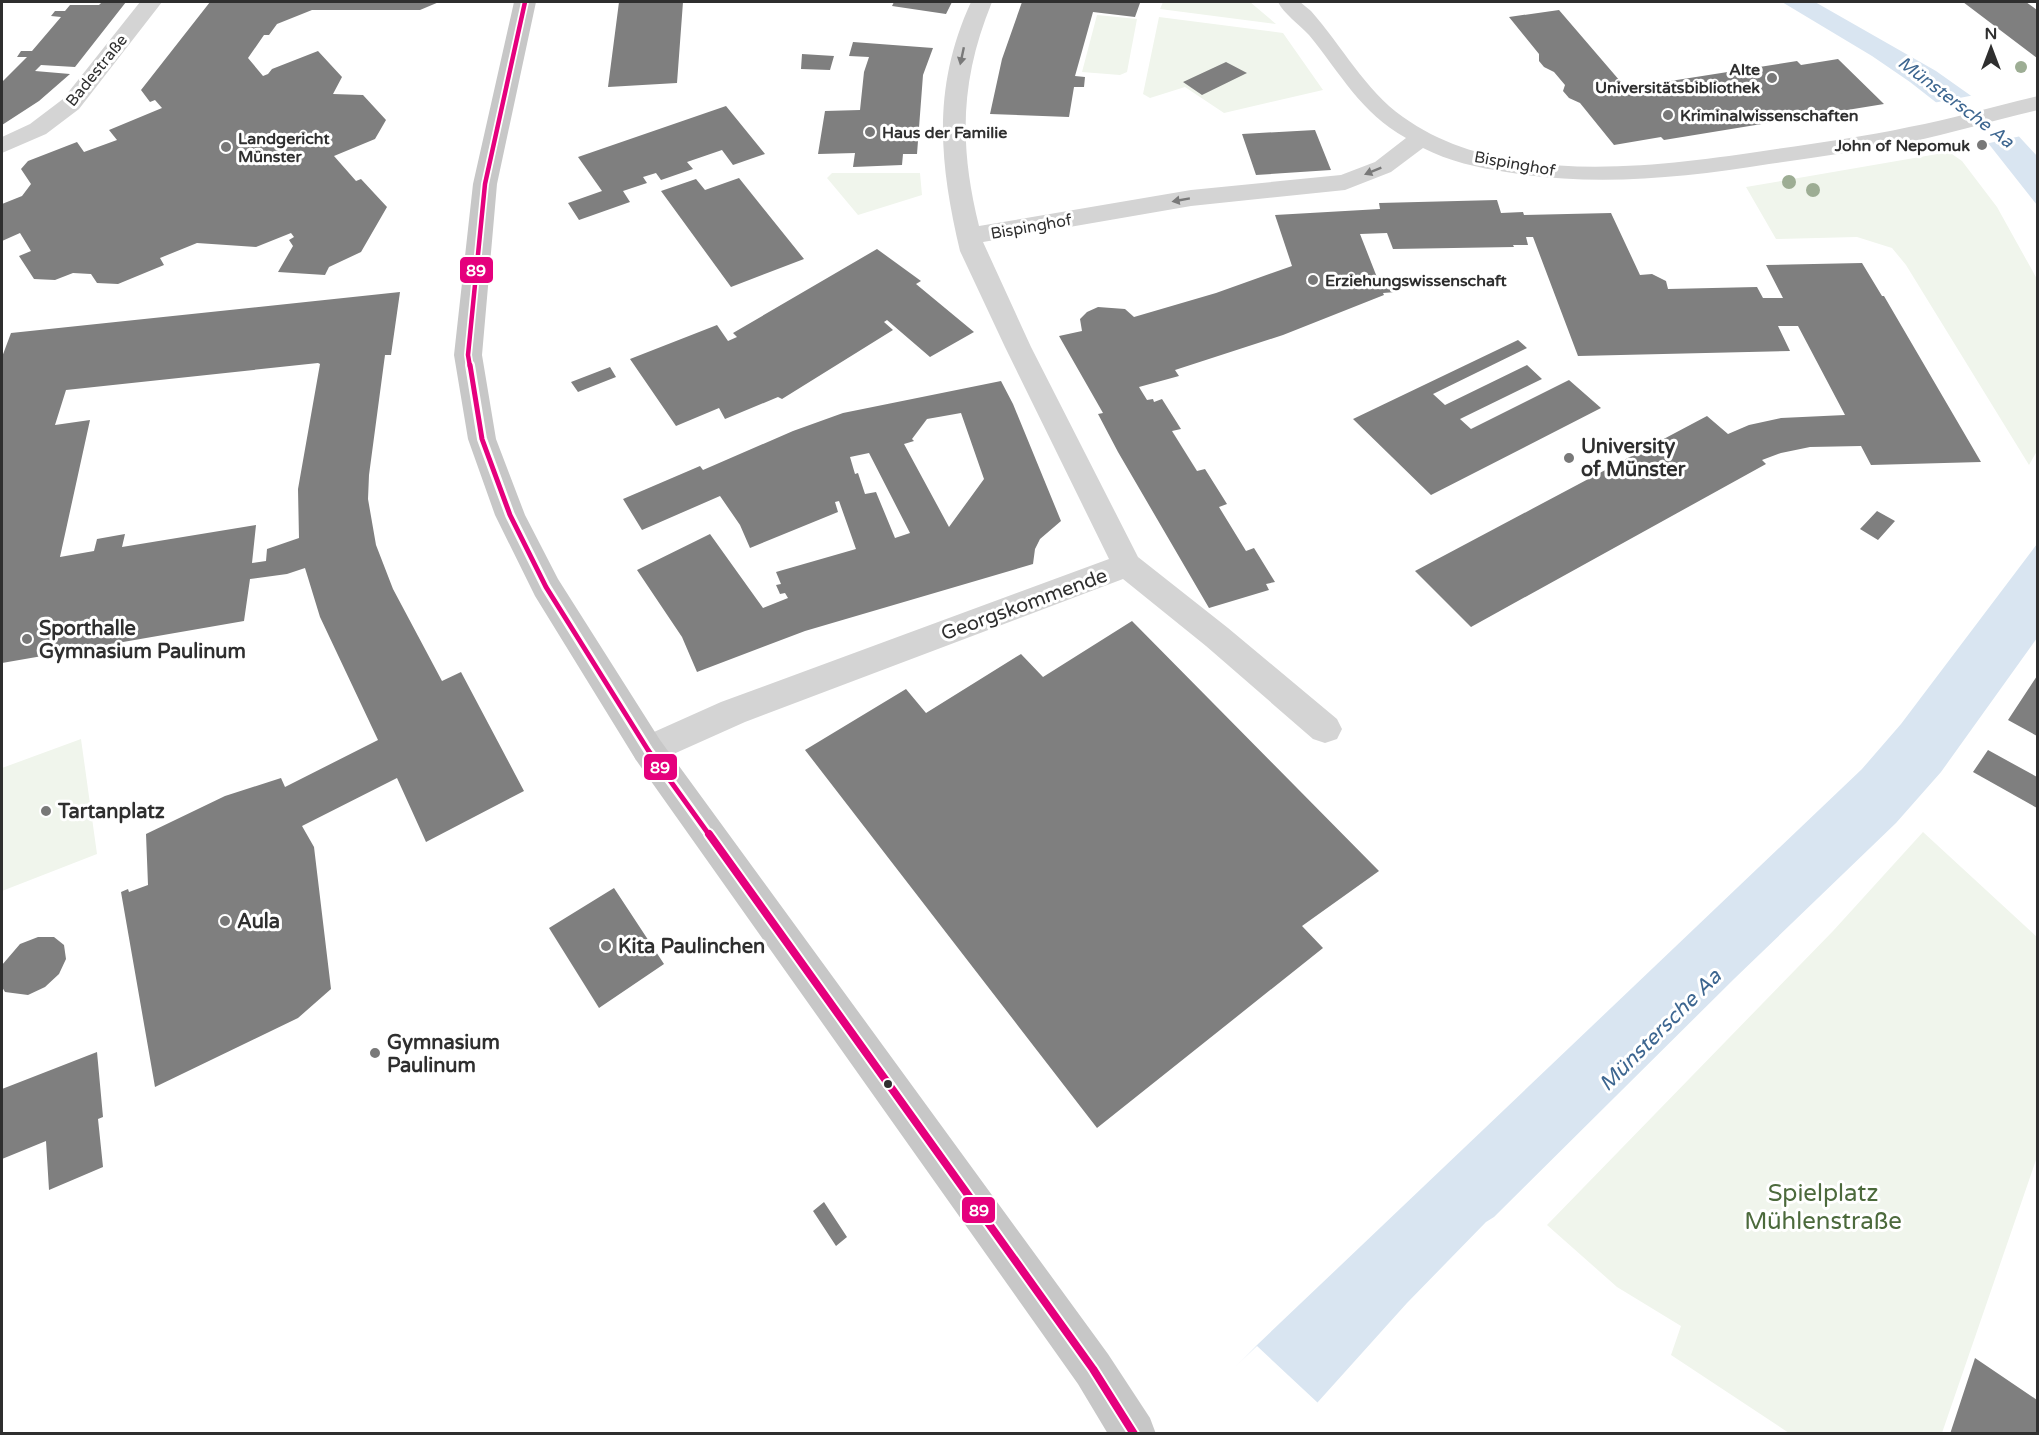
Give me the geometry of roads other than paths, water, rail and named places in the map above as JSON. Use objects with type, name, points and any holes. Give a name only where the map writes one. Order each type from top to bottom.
[{"type":"main road","points":[[525,2],[485,184],[468,355],[482,439],[510,515],[546,587],[648,750],[1093,1369],[1134,1434]]},
{"type":"street","name":"Badestraße","points":[[2,146],[38,129],[71,104],[151,2]]},
{"type":"street","name":"Georgskommende","points":[[648,750],[733,711],[1127,565],[1018,347],[973,251],[969,236],[952,135],[957,77],[967,33],[981,2]]},
{"type":"street","points":[[1288,2],[1318,33],[1371,102],[1395,122],[1421,138]]},
{"type":"street","name":"Bispinghof","points":[[969,236],[1191,198],[1345,182],[1383,167],[1421,138],[1489,162],[1517,167],[1605,173],[1701,168],[1893,138],[2027,106]]},
{"type":"street","points":[[1127,565],[1217,637],[1325,729]]},
{"type":"water","name":"Münstersche Aa","points":[[1782,2],[1815,2],[1936,71],[2001,117],[2037,156],[2037,205],[1988,143],[1910,82],[1872,56]]},
{"type":"water","name":"Münstersche Aa","points":[[2037,544],[2037,638],[1941,772],[1896,823],[1735,978],[1494,1217],[1486,1222],[1407,1303],[1317,1403],[1171,1434],[1257,1345],[1862,769],[1901,724]]},
{"type":"place","name":"Alte Universitätsbibliothek","points":[[1772,78]]},
{"type":"place","name":"Kriminalwissenschaften","points":[[1668,115]]},
{"type":"place","name":"Haus der Familie","points":[[870,132]]},
{"type":"place","name":"John of Nepomuk","points":[[1982,145]]},
{"type":"place","name":"Landgericht Münster","points":[[226,147]]},
{"type":"place","name":"Erziehungswissenschaft","points":[[1313,280]]},
{"type":"place","name":"University of Münster","points":[[1569,458]]},
{"type":"place","name":"Sporthalle Gymnasium Paulinum","points":[[27,639]]},
{"type":"place","name":"Tartanplatz","points":[[46,811]]},
{"type":"place","name":"Aula","points":[[225,921]]},
{"type":"place","name":"Kita Paulinchen","points":[[606,946]]},
{"type":"place","name":"Gymnasium Paulinum","points":[[375,1053]]},
{"type":"park label","name":"Spielplatz Mühlenstraße","points":[[1823,1207]]}]
